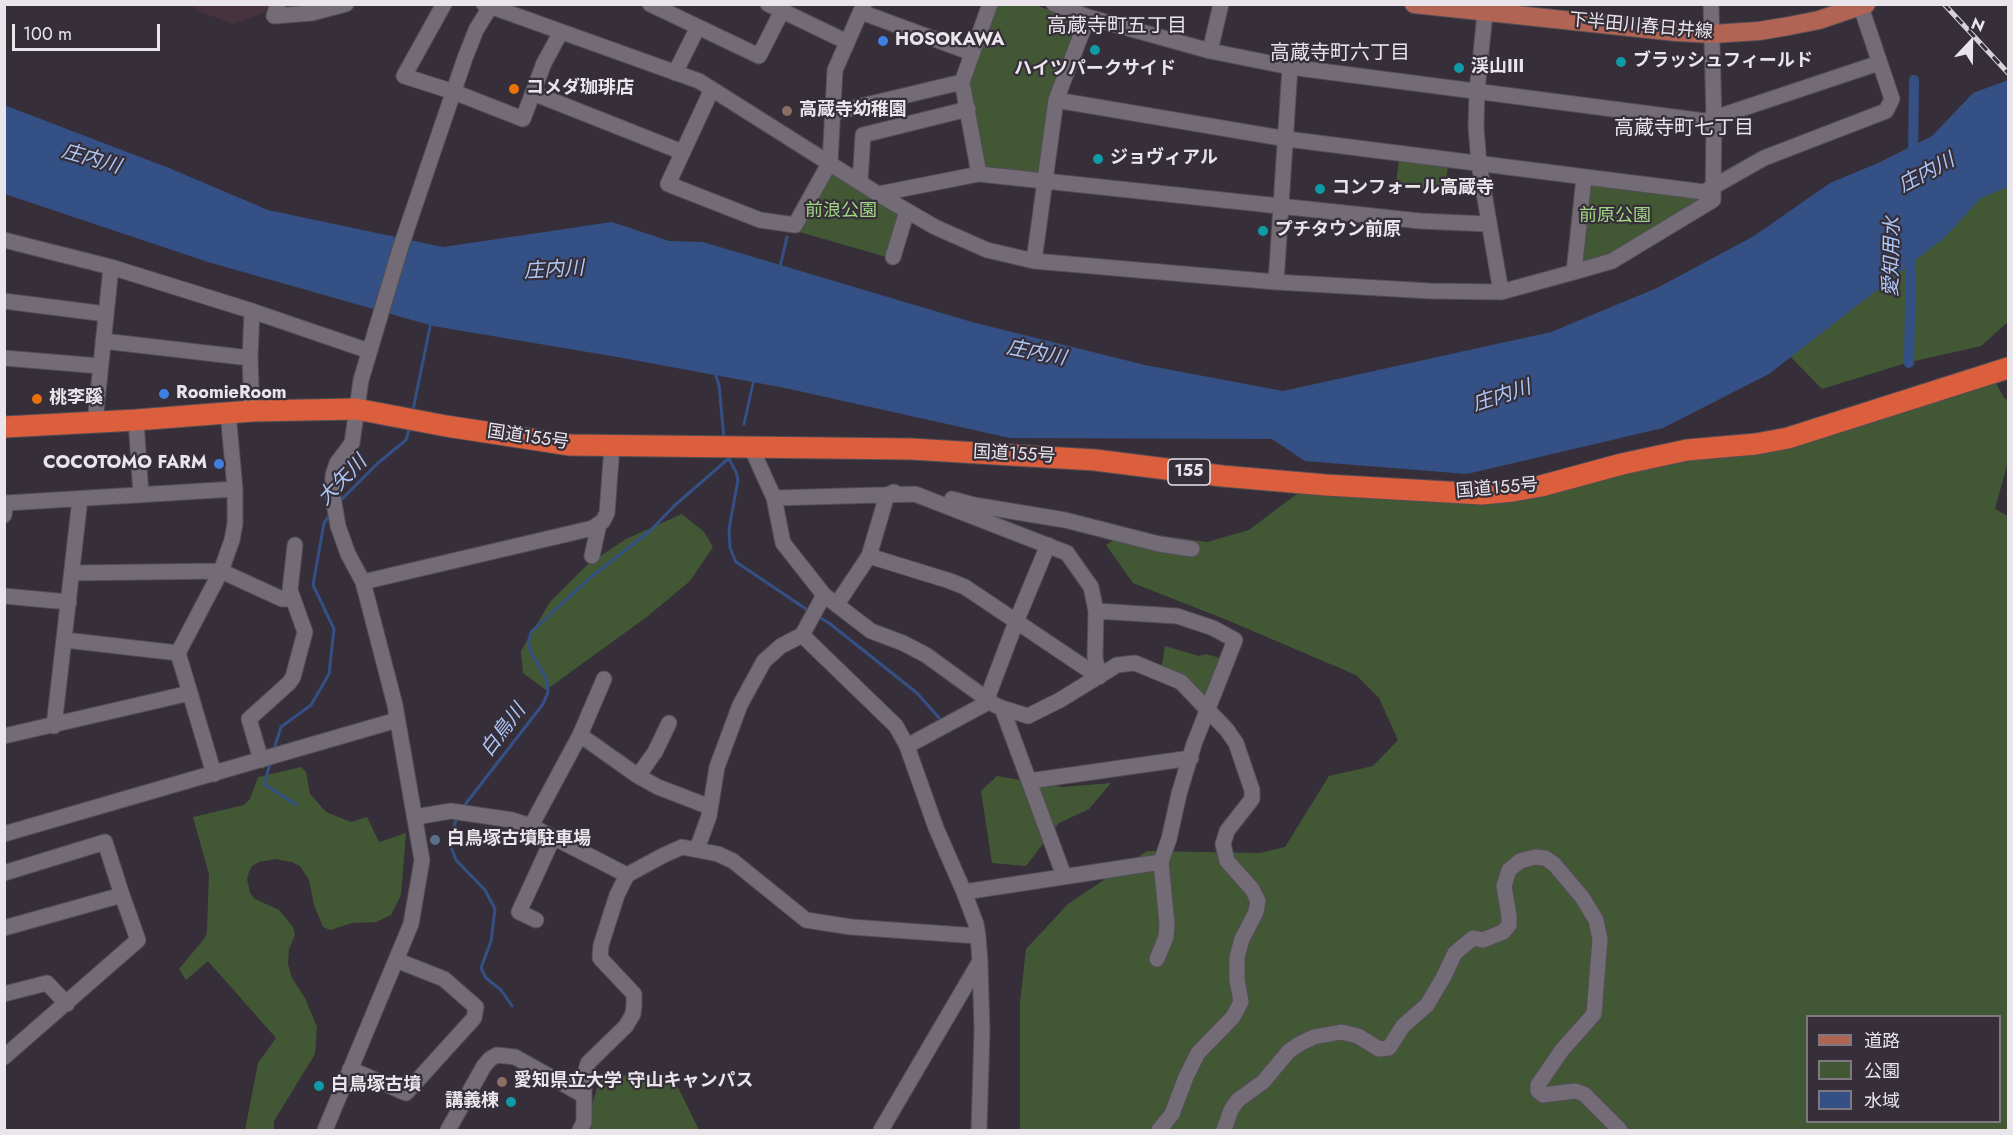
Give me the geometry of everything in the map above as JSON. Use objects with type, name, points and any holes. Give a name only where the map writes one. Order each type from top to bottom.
[{"type":"highway","name":"国道155号","points":[[4,427],[252,411],[356,409],[570,445],[911,449],[1095,460],[1234,477],[1482,494],[1540,486],[1622,464],[1687,450],[1756,444],[1788,438],[2008,368]]},
{"type":"main road","name":"下半田川春日井線","points":[[1414,4],[1485,9],[1712,34],[1759,31],[1789,26],[1819,20],[1863,6]]},
{"type":"street","points":[[278,4],[274,16],[312,14],[346,4]]},
{"type":"street","points":[[444,4],[404,76],[454,92],[523,119],[543,63],[561,32]]},
{"type":"street","points":[[650,4],[759,56],[775,8],[847,42]]},
{"type":"street","points":[[979,174],[962,82],[990,4]]},
{"type":"street","points":[[1054,4],[1088,17],[1209,51],[1290,67],[1705,121],[1879,63]]},
{"type":"street","points":[[1209,51],[1221,4]]},
{"type":"street","points":[[325,1131],[411,924],[422,860],[397,720],[363,582],[348,554],[338,526],[332,491],[333,476],[337,463],[352,443],[361,380],[400,249],[476,30],[489,5],[699,81],[878,194],[935,227],[987,250],[1034,261],[1276,282],[1430,291],[1501,292],[1612,261],[1713,200],[1714,119],[1711,4]]},
{"type":"street","points":[[1056,100],[1287,139],[1704,192],[1764,158],[1886,111],[1892,99],[1863,6]]},
{"type":"street","points":[[712,89],[668,184],[760,220],[795,225],[830,162],[835,70],[863,8],[972,53]]},
{"type":"street","points":[[1485,9],[1477,90],[1476,127],[1488,224],[1501,292]]},
{"type":"street","points":[[1034,261],[1056,100],[1088,17]]},
{"type":"street","points":[[675,73],[698,27]]},
{"type":"street","points":[[1276,282],[1290,67]]},
{"type":"street","points":[[832,113],[962,82]]},
{"type":"street","points":[[533,93],[682,152]]},
{"type":"street","points":[[860,182],[863,135],[968,109]]},
{"type":"street","points":[[878,194],[979,174],[1420,221],[1488,224]]},
{"type":"street","points":[[1574,272],[1584,178]]},
{"type":"street","points":[[893,257],[907,211]]},
{"type":"street","points":[[4,240],[111,267],[252,311],[369,351]]},
{"type":"street","points":[[95,422],[111,267]]},
{"type":"street","points":[[4,301],[106,314]]},
{"type":"street","points":[[252,311],[250,357],[252,411]]},
{"type":"street","points":[[103,340],[250,357]]},
{"type":"street","points":[[4,358],[100,366]]},
{"type":"street","points":[[214,774],[178,653],[221,571],[232,540],[235,524],[235,489],[228,413]]},
{"type":"street","points":[[136,420],[141,495]]},
{"type":"street","points":[[363,582],[593,528],[607,513],[612,446]]},
{"type":"street","points":[[751,447],[774,498],[783,543],[826,601],[871,631],[926,655],[1002,708],[1028,716],[1117,665],[1135,663],[1181,682],[1227,730],[1236,743],[1252,790],[1252,799],[1227,831],[1223,844],[1227,861],[1252,889],[1258,901],[1256,912],[1242,939],[1237,957],[1237,980],[1241,1002],[1239,1009],[1198,1053],[1188,1070],[1172,1114],[1159,1131]]},
{"type":"street","points":[[697,849],[710,807],[722,751],[740,705],[757,671],[772,652],[805,628],[826,601],[869,556],[887,495],[898,490],[916,488],[974,505],[1036,514],[1159,544],[1192,549]]},
{"type":"street","points":[[4,515],[6,503],[235,489]]},
{"type":"street","points":[[774,498],[915,494],[1067,553],[1091,587],[1096,610],[1095,657],[1099,677]]},
{"type":"street","points":[[54,726],[80,499]]},
{"type":"street","points":[[592,556],[599,524]]},
{"type":"street","points":[[259,760],[249,719],[293,677],[305,632],[290,590],[295,545]]},
{"type":"street","points":[[907,746],[985,705],[1048,545]]},
{"type":"street","points":[[869,556],[965,587],[1099,677]]},
{"type":"street","points":[[72,573],[221,571],[282,599],[293,599]]},
{"type":"street","points":[[4,596],[69,602]]},
{"type":"street","points":[[1096,610],[1177,616],[1213,628],[1235,640],[1207,709],[1161,862],[1167,924],[1166,937],[1157,960]]},
{"type":"street","points":[[805,628],[896,726],[907,746],[936,828],[976,924],[980,961],[982,1031],[979,1131]]},
{"type":"street","points":[[65,640],[178,653]]},
{"type":"street","points":[[531,826],[580,735],[604,679]]},
{"type":"street","points":[[4,736],[190,693]]},
{"type":"street","points":[[1002,708],[1064,876]]},
{"type":"street","points":[[4,834],[397,720]]},
{"type":"street","points":[[638,776],[655,752],[669,723]]},
{"type":"street","points":[[580,735],[638,776],[658,787],[710,807]]},
{"type":"street","points":[[1029,780],[1191,758]]},
{"type":"street","points":[[415,818],[451,811],[512,820],[531,826],[627,875]]},
{"type":"street","points":[[536,920],[519,912],[554,838]]},
{"type":"street","points":[[4,873],[105,842],[138,940],[4,1057]]},
{"type":"street","points":[[580,1131],[584,1122],[584,1077],[588,1063],[626,1026],[633,1014],[634,994],[600,958],[601,945],[617,895],[627,875],[682,847],[697,849],[733,861],[806,920],[851,927],[978,936]]},
{"type":"street","points":[[1224,1131],[1231,1110],[1238,1100],[1263,1082],[1289,1051],[1301,1043],[1314,1037],[1341,1032],[1358,1036],[1379,1049],[1389,1048],[1403,1026],[1427,1005],[1455,953],[1473,938],[1483,940],[1494,937],[1509,925],[1504,886],[1509,870],[1520,861],[1535,857],[1545,858],[1554,864],[1592,910],[1600,939],[1594,1014],[1562,1050],[1538,1085],[1538,1091],[1543,1095],[1575,1091],[1584,1094],[1620,1131]]},
{"type":"street","points":[[964,892],[1161,862]]},
{"type":"street","points":[[4,928],[122,895]]},
{"type":"street","points":[[350,1069],[406,1094],[474,1018],[476,1007],[444,979],[396,960]]},
{"type":"street","points":[[881,1131],[980,961]]},
{"type":"street","points":[[4,994],[47,983],[67,1004]]},
{"type":"street","points":[[448,1131],[484,1066],[497,1055],[515,1057],[583,1095]]},
{"type":"shaded area","points":[[191,5],[274,5],[272,10],[233,24],[200,12]]},
{"type":"green space","points":[[996,5],[1035,5],[1076,20],[1078,24],[1040,173],[983,168],[966,83]]},
{"type":"green space","points":[[2008,131],[2008,322],[1981,346],[1906,363],[1822,389],[1781,347]]},
{"type":"green space","points":[[1399,159],[1448,165],[1445,191],[1396,185]]},
{"type":"green space","name":"前浪公園","points":[[834,172],[900,214],[890,258],[796,231],[829,173]]},
{"type":"green space","name":"前原公園","points":[[1592,183],[1703,197],[1704,201],[1611,256],[1582,266],[1588,185]]},
{"type":"green space","points":[[1995,381],[2004,398],[2008,400],[2008,462],[1995,509],[2008,516],[2008,1130],[1020,1130],[1020,1002],[1026,949],[1068,904],[1147,851],[1260,853],[1285,847],[1329,776],[1373,766],[1398,740],[1379,698],[1356,675],[1133,583],[1106,545],[1128,531],[1207,542],[1249,530],[1302,490],[1466,503],[1666,462],[1781,447],[1830,436]]},
{"type":"green space","points":[[682,514],[704,532],[713,547],[690,581],[648,616],[546,690],[523,673],[521,651],[550,602],[587,565],[626,539]]},
{"type":"green space","points":[[1165,646],[1199,656],[1206,654],[1227,660],[1207,709],[1161,672]]},
{"type":"green space","points":[[301,767],[306,772],[310,794],[326,812],[351,822],[367,817],[379,842],[406,833],[401,895],[391,915],[376,922],[352,923],[330,930],[323,927],[314,905],[309,880],[300,866],[275,859],[252,866],[247,879],[250,893],[255,899],[279,910],[293,927],[295,935],[289,949],[288,964],[292,978],[305,998],[317,1027],[315,1054],[274,1121],[274,1130],[245,1130],[258,1063],[276,1038],[208,961],[186,980],[179,969],[205,938],[207,931],[209,874],[193,817],[244,805],[250,799],[258,777]]},
{"type":"green space","points":[[997,776],[1062,787],[1111,783],[1089,809],[1059,823],[1026,866],[992,863],[981,791]]},
{"type":"green space","points":[[671,1073],[699,1130],[585,1130],[600,1077]]},
{"type":"water","name":"庄内川","points":[[2008,80],[2008,187],[1981,198],[1944,238],[1769,374],[1663,428],[1467,474],[1305,461],[1272,439],[1010,438],[785,388],[433,326],[208,262],[5,194],[4,105],[169,168],[268,210],[443,247],[612,222],[669,241],[703,242],[972,322],[1145,365],[1283,391],[1551,332],[1657,288],[1754,236],[1830,183],[1878,163],[1932,136],[1973,93]]},
{"type":"waterway","name":"愛知用水","points":[[1913,158],[1914,80]]},
{"type":"waterway","points":[[780,267],[787,237]]},
{"type":"waterway","name":"愛知用水","points":[[1909,363],[1911,251]]},
{"type":"waterway","name":"大矢川","points":[[413,410],[431,322]]},
{"type":"waterway","name":"白鳥川","points":[[715,373],[719,385],[724,439]]},
{"type":"waterway","points":[[744,424],[754,379]]},
{"type":"waterway","name":"大矢川","points":[[339,502],[378,463],[406,440],[409,429]]},
{"type":"waterway","name":"白鳥川","points":[[464,806],[543,704],[548,692],[547,680],[531,653],[528,643],[531,632],[591,577],[650,531],[674,506],[728,459],[727,456]]},
{"type":"waterway","points":[[728,457],[738,480],[729,529],[730,548],[736,562],[809,611]]},
{"type":"waterway","name":"大矢川","points":[[274,749],[281,727],[311,705],[329,674],[334,629],[313,585],[324,523],[330,514]]},
{"type":"waterway","points":[[817,616],[917,693],[941,720]]},
{"type":"waterway","name":"大矢川","points":[[271,761],[264,784],[297,805]]},
{"type":"waterway","name":"白鳥川","points":[[457,817],[449,841],[456,860],[485,890],[495,909],[491,941],[481,968],[486,978],[501,990],[512,1006]]},
{"type":"railway","points":[[1944,4],[2008,73]]},
{"type":"place","name":"HOSOKAWA","points":[[883,41]]},
{"type":"place","name":"ハイツパークサイド","points":[[1095,50]]},
{"type":"place","name":"ブラッシュフィールド","points":[[1621,62]]},
{"type":"place","name":"渓山III","points":[[1459,68]]},
{"type":"place","name":"コメダ珈琲店","points":[[514,89]]},
{"type":"place","name":"高蔵寺幼稚園","points":[[787,111]]},
{"type":"place","name":"ジョヴィアル","points":[[1098,159]]},
{"type":"place","name":"コンフォール高蔵寺","points":[[1320,189]]},
{"type":"place","name":"プチタウン前原","points":[[1263,231]]},
{"type":"place","name":"RoomieRoom","points":[[164,394]]},
{"type":"place","name":"桃李蹊","points":[[37,399]]},
{"type":"place","name":"COCOTOMO FARM","points":[[219,464]]},
{"type":"place","name":"白鳥塚古墳駐車場","points":[[435,840]]},
{"type":"place","name":"愛知県立大学 守山キャンパス","points":[[502,1082]]},
{"type":"place","name":"白鳥塚古墳","points":[[319,1086]]},
{"type":"place","name":"講義棟","points":[[511,1102]]},
{"type":"district","name":"高蔵寺町五丁目","points":[[1117,27]]},
{"type":"district","name":"高蔵寺町六丁目","points":[[1340,54]]},
{"type":"district","name":"高蔵寺町七丁目","points":[[1684,129]]}]
